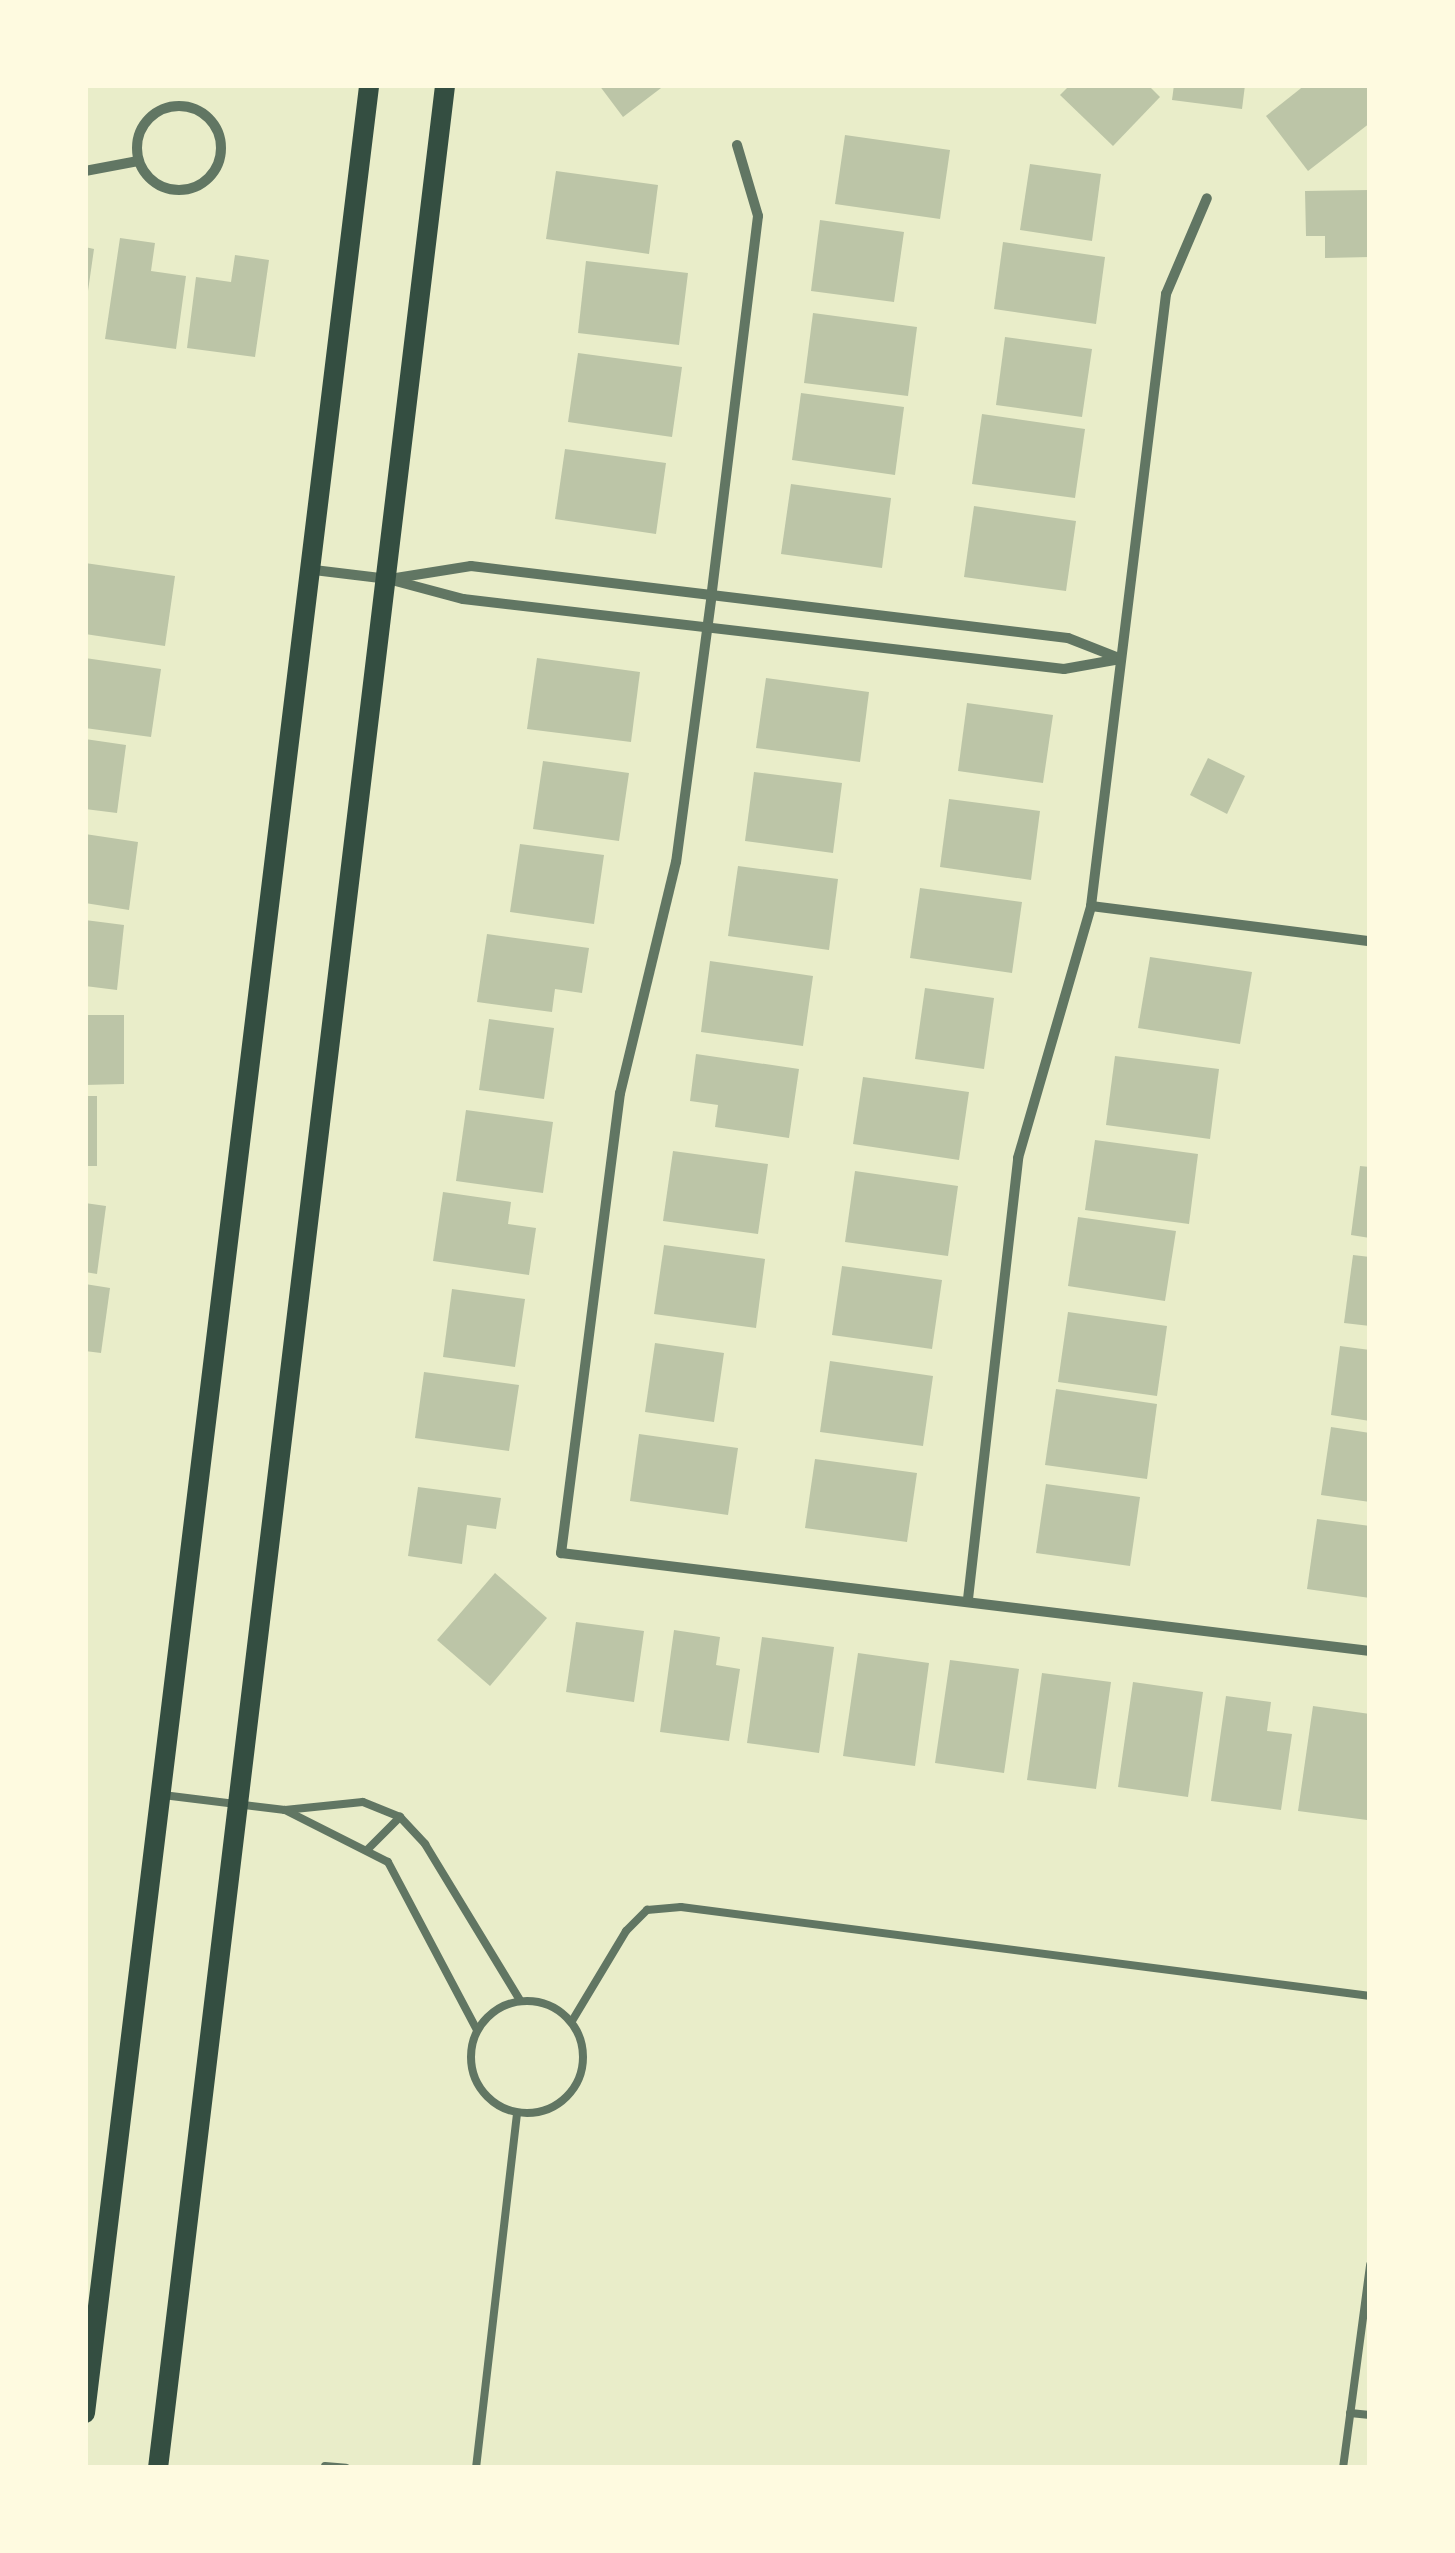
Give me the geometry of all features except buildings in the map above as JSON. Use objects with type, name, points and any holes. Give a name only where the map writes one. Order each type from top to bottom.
[{"type":"main road","points":[[85,2412],[314,570],[369,85]]},
{"type":"main road","points":[[158,2468],[445,85]]},
{"type":"street","points":[[170,106],[197,109],[217,129],[220,156],[195,188],[155,184],[138,162],[146,121],[170,106]]},
{"type":"street","points":[[738,145],[758,216],[708,626],[676,862],[620,1092],[562,1552],[1370,1651]]},
{"type":"street","points":[[85,171],[138,162]]},
{"type":"street","points":[[968,1599],[1018,1158],[1091,906],[1166,294],[1207,198]]},
{"type":"street","points":[[388,579],[471,566],[1068,638],[1120,659]]},
{"type":"street","points":[[314,570],[388,579],[463,598],[1064,669],[1120,659]]},
{"type":"street","points":[[1091,906],[1370,941]]},
{"type":"lane","points":[[163,1795],[285,1810],[363,1802],[400,1817],[425,1844],[520,2000]]},
{"type":"lane","points":[[285,1810],[388,1862],[478,2030]]},
{"type":"lane","points":[[367,1850],[400,1817]]},
{"type":"lane","points":[[572,2022],[626,1931],[647,1910],[681,1907],[1370,1996]]},
{"type":"lane","points":[[520,2000],[540,2001],[572,2022],[584,2058],[580,2078],[555,2107],[517,2113],[486,2096],[476,2081],[472,2046],[488,2016],[520,2000]]},
{"type":"lane","points":[[476,2468],[517,2113]]},
{"type":"lane","points":[[1342,2468],[1370,2264]]},
{"type":"lane","points":[[1350,2413],[1370,2416]]},
{"type":"lane","points":[[325,2466],[346,2468]]}]
